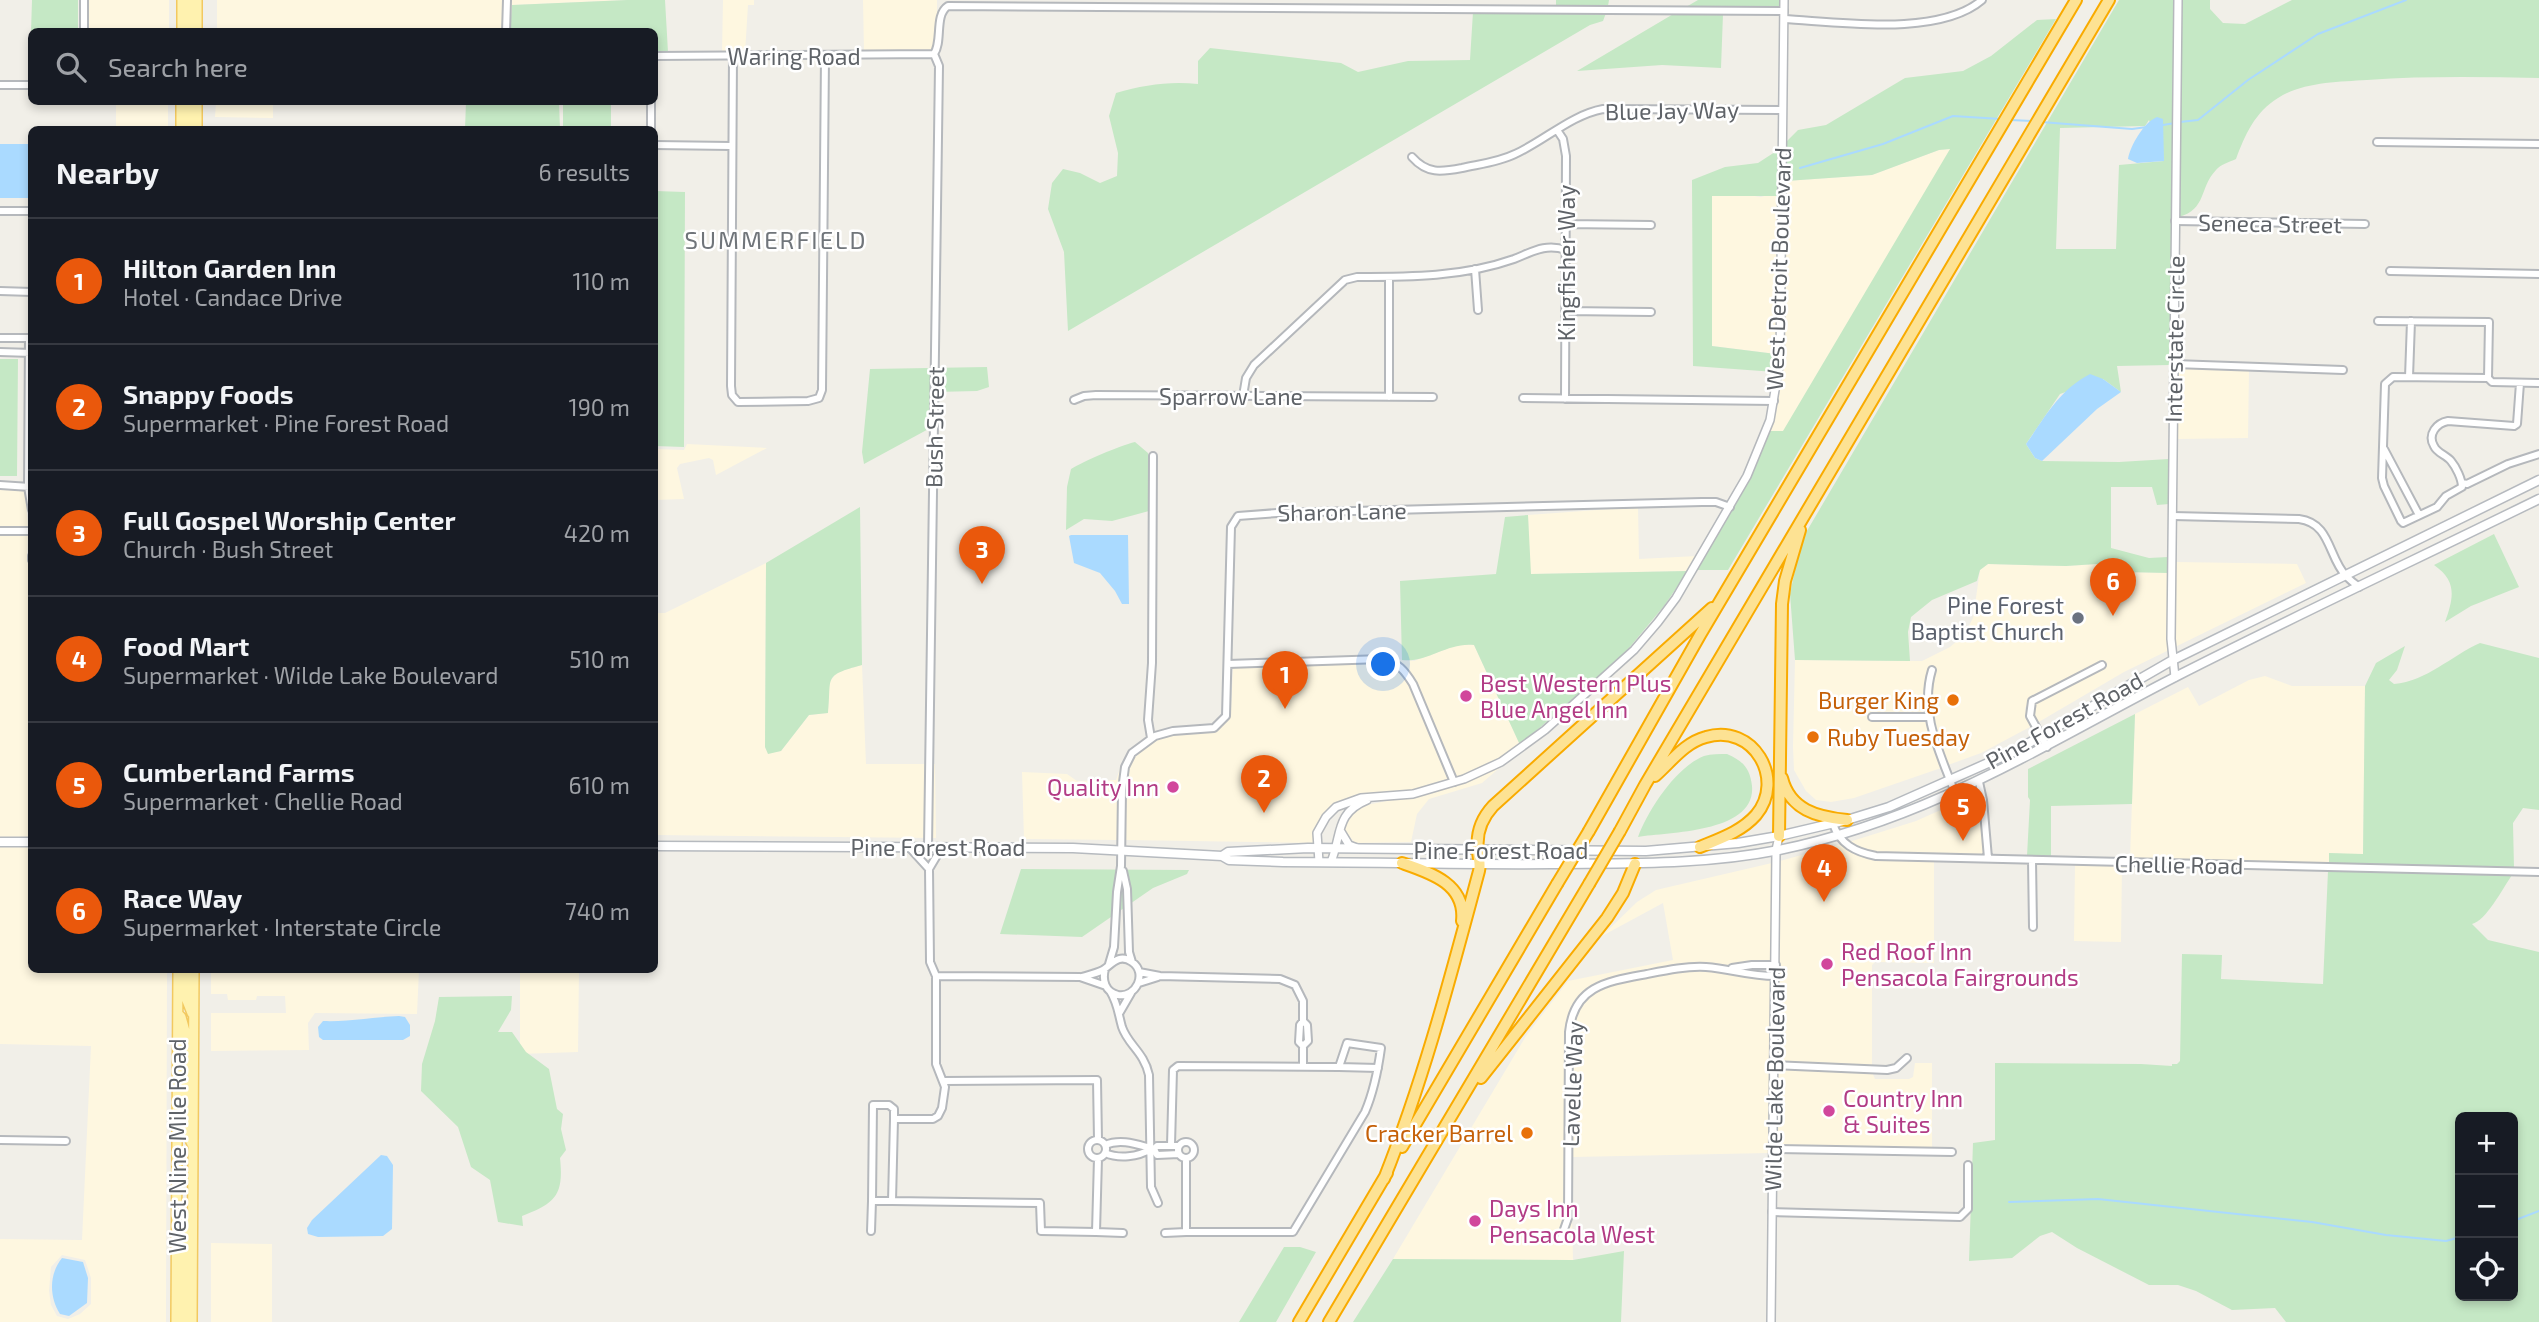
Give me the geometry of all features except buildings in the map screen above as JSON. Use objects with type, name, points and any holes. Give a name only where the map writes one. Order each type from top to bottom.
[{"type":"highway","points":[[1299,1322],[2076,0]]},
{"type":"highway","points":[[1329,1322],[2109,0]]},
{"type":"highway","points":[[1779,836],[1782,604],[1804,515]]},
{"type":"highway","points":[[1384,1179],[1415,1098],[1459,943],[1481,864],[1478,850],[1480,827],[1488,811],[1712,608],[1727,590]]},
{"type":"highway","points":[[1646,785],[1678,752],[1707,737],[1735,737],[1757,751],[1764,762],[1768,779],[1763,805],[1752,820],[1737,831],[1700,847]]},
{"type":"highway","points":[[1780,759],[1785,788],[1798,806],[1818,816],[1847,820]]},
{"type":"highway","points":[[1402,863],[1432,874],[1450,886],[1460,901],[1462,913],[1459,943]]},
{"type":"highway","points":[[1461,1102],[1528,1021],[1607,918],[1623,893],[1635,864]]},
{"type":"main road","points":[[181,28],[182,0]]},
{"type":"main road","points":[[189,0],[189,28]]},
{"type":"main road","points":[[197,0],[197,28]]},
{"type":"main road","points":[[181,105],[181,126]]},
{"type":"main road","points":[[188,105],[189,126]]},
{"type":"main road","points":[[197,105],[197,126]]},
{"type":"main road","name":"Pine Forest Road","points":[[1222,856],[1228,852],[1249,850],[1318,848],[1646,851],[1779,836],[1833,824],[1889,807],[1950,781],[2040,736],[2171,661],[2539,480]]},
{"type":"main road","name":"Pine Forest Road","points":[[658,846],[1121,850],[1222,856],[1229,860],[1481,864],[1635,864],[1692,861],[1776,850],[1890,820],[1979,782],[2175,677],[2539,499]]},
{"type":"main road","points":[[0,842],[28,842]]},
{"type":"main road","name":"West Nine Mile Road","points":[[176,1322],[178,973]]},
{"type":"main road","points":[[186,973],[186,998],[194,1017]]},
{"type":"main road","name":"West Nine Mile Road","points":[[192,1322],[194,973]]},
{"type":"main road","points":[[177,1014],[181,1017],[185,1031],[186,1131],[193,1145]]},
{"type":"main road","points":[[177,1201],[185,1221],[184,1322]]},
{"type":"street","points":[[84,0],[84,28]]},
{"type":"street","points":[[506,28],[507,0]]},
{"type":"street","name":"West Detroit Boulevard","points":[[1319,862],[1317,833],[1329,813],[1348,802],[1413,794],[1454,782],[1501,762],[1527,744],[1634,650],[1676,598],[1730,507],[1759,452],[1774,401],[1781,344],[1784,0]]},
{"type":"street","points":[[996,3],[1137,3],[1784,15],[1927,23],[1959,15],[1982,0]]},
{"type":"street","name":"Interstate Circle","points":[[2175,677],[2171,661],[2178,0]]},
{"type":"street","name":"Bush Street","points":[[928,847],[939,66],[934,54],[943,10],[948,6],[996,3]]},
{"type":"street","name":"Waring Road","points":[[658,56],[934,54]]},
{"type":"street","points":[[733,56],[732,395],[738,402],[808,401],[819,398],[822,390],[825,56]]},
{"type":"street","points":[[0,85],[28,85]]},
{"type":"street","points":[[651,105],[651,126]]},
{"type":"street","name":"Blue Jay Way","points":[[1412,157],[1425,168],[1443,172],[1505,159],[1586,114],[1603,108],[1782,110]]},
{"type":"street","name":"Kingfisher Way","points":[[1558,130],[1563,139],[1566,156],[1565,399]]},
{"type":"street","points":[[2377,142],[2539,144]]},
{"type":"street","points":[[658,145],[732,146]]},
{"type":"street","points":[[0,211],[28,211]]},
{"type":"street","name":"Seneca Street","points":[[2175,222],[2365,224]]},
{"type":"street","points":[[1566,224],[1651,225]]},
{"type":"street","points":[[1243,396],[1246,378],[1254,365],[1340,283],[1357,276],[1443,275],[1514,259],[1540,248],[1566,250]]},
{"type":"street","points":[[1475,269],[1478,310]]},
{"type":"street","points":[[2390,271],[2539,274]]},
{"type":"street","points":[[1389,277],[1389,397]]},
{"type":"street","points":[[0,291],[28,292]]},
{"type":"street","points":[[1565,312],[1651,312]]},
{"type":"street","points":[[2378,321],[2489,323],[2488,378]]},
{"type":"street","points":[[2409,377],[2411,321]]},
{"type":"street","points":[[0,338],[28,338]]},
{"type":"street","points":[[0,352],[28,352]]},
{"type":"street","points":[[2174,364],[2343,370]]},
{"type":"street","points":[[2520,383],[2517,424],[2514,426],[2448,421],[2441,422],[2434,429],[2431,439],[2434,447],[2451,460],[2462,487],[2446,496],[2437,507],[2403,523],[2384,486],[2385,384],[2393,377],[2488,378],[2492,382],[2539,383]]},
{"type":"street","name":"Sparrow Lane","points":[[1074,400],[1096,395],[1433,397]]},
{"type":"street","points":[[1523,398],[1774,401]]},
{"type":"street","points":[[2384,449],[2419,515]]},
{"type":"street","points":[[2462,483],[2467,484],[2508,464],[2539,454]]},
{"type":"street","points":[[1153,456],[1152,687],[1149,720],[1151,738],[1132,753],[1125,767],[1114,947],[1104,981],[1120,1012],[1122,1027],[1146,1062],[1153,1149],[1151,1187],[1158,1203]]},
{"type":"street","points":[[0,485],[28,487]]},
{"type":"street","name":"Sharon Lane","points":[[1151,738],[1173,731],[1208,729],[1223,721],[1227,711],[1231,527],[1235,518],[1242,514],[1709,502],[1730,507]]},
{"type":"street","points":[[2172,516],[2299,519],[2311,522],[2324,533],[2345,575],[2360,587]]},
{"type":"street","points":[[0,531],[28,531]]},
{"type":"street","points":[[1228,664],[1382,659],[1397,664],[1413,684],[1454,782]]},
{"type":"street","points":[[2047,747],[2030,716],[2032,701],[2102,665]]},
{"type":"street","points":[[1932,670],[1928,688],[1928,718],[1955,793]]},
{"type":"street","points":[[1872,717],[1928,718]]},
{"type":"street","points":[[1979,782],[1988,859]]},
{"type":"street","points":[[1969,786],[1984,810]]},
{"type":"street","points":[[1331,862],[1346,813],[1370,799]]},
{"type":"street","points":[[1833,824],[1837,836]]},
{"type":"street","points":[[1340,830],[1349,845],[1361,849]]},
{"type":"street","name":"Wilde Lake Boulevard","points":[[1771,1322],[1776,850],[1779,836]]},
{"type":"street","name":"Chellie Road","points":[[1837,836],[1858,851],[1876,856],[2539,872]]},
{"type":"street","points":[[909,847],[929,869]]},
{"type":"street","points":[[894,1119],[933,1119],[938,1116],[944,1093],[943,1081],[936,1064],[936,976],[930,962],[929,869],[942,847]]},
{"type":"street","points":[[2032,860],[2032,927]]},
{"type":"street","points":[[1121,866],[1127,889],[1129,953],[1139,972],[1139,983]]},
{"type":"street","points":[[936,976],[1080,977],[1120,959],[1132,962]]},
{"type":"street","name":"Lavelle Way","points":[[1561,1238],[1569,1217],[1569,1032],[1572,1017],[1579,1004],[1592,989],[1611,980],[1685,967],[1727,969],[1776,965]]},
{"type":"street","name":"Lavelle Way","points":[[1727,969],[1752,976],[1775,976]]},
{"type":"street","points":[[1139,972],[1160,976],[1280,979],[1296,985],[1303,1001],[1303,1021],[1307,1025],[1308,1041],[1303,1046],[1303,1066]]},
{"type":"street","points":[[1120,1012],[1139,983],[1160,976]]},
{"type":"street","points":[[1080,977],[1121,995],[1132,992]]},
{"type":"street","points":[[1165,1233],[1293,1232],[1365,1112],[1373,1091],[1381,1048],[1347,1043],[1339,1067]]},
{"type":"street","points":[[1774,1065],[1887,1070],[1896,1068],[1907,1058]]},
{"type":"street","points":[[1186,1232],[1186,1158],[1177,1148],[1173,1070],[1178,1066],[1378,1068]]},
{"type":"street","points":[[943,1081],[1097,1080],[1098,1140]]},
{"type":"street","points":[[871,1231],[873,1105],[889,1105],[894,1109],[892,1201]]},
{"type":"street","points":[[0,1140],[66,1141]]},
{"type":"street","points":[[1098,1140],[1105,1145]]},
{"type":"street","points":[[1098,1140],[1093,1142],[1089,1149],[1090,1154],[1140,1156],[1157,1146],[1177,1148]]},
{"type":"street","points":[[1105,1145],[1140,1143],[1157,1154],[1177,1148],[1186,1142],[1192,1145],[1194,1153],[1186,1158]]},
{"type":"street","points":[[1096,1232],[1105,1145]]},
{"type":"street","points":[[1773,1149],[1952,1152]]},
{"type":"street","points":[[1772,1212],[1961,1217],[1968,1209],[1968,1165]]},
{"type":"street","points":[[872,1201],[1040,1203],[1041,1231],[1123,1233]]},
{"type":"shaded area","points":[[88,0],[169,0],[169,28],[88,28]]},
{"type":"shaded area","points":[[217,0],[503,0],[503,28],[217,28]]},
{"type":"shaded area","points":[[511,0],[627,0],[512,5],[510,27]]},
{"type":"shaded area","points":[[723,0],[754,0],[754,5],[748,5],[745,53],[722,53]]},
{"type":"shaded area","points":[[863,0],[937,0],[932,51],[864,52]]},
{"type":"shaded area","points":[[116,105],[168,105],[168,126],[116,126]]},
{"type":"shaded area","points":[[216,105],[273,105],[273,118],[215,117]]},
{"type":"shaded area","points":[[1951,149],[1783,432],[1770,431],[1778,403],[1784,360],[1786,181],[1872,175],[1939,150]]},
{"type":"shaded area","points":[[1778,182],[1776,354],[1712,346],[1712,196],[1741,194],[1761,197],[1777,192]]},
{"type":"shaded area","points":[[2177,367],[2249,369],[2248,438],[2177,439]]},
{"type":"shaded area","points":[[687,444],[767,448],[716,475],[713,460],[709,458],[680,464],[677,468],[684,499],[658,500],[658,449],[684,450]]},
{"type":"shaded area","points":[[0,488],[25,489],[28,528],[0,527]]},
{"type":"shaded area","points":[[1638,507],[1639,559],[1697,556],[1688,571],[1530,574],[1528,515]]},
{"type":"shaded area","points":[[0,534],[28,534],[28,838],[0,838]]},
{"type":"shaded area","points":[[2176,562],[2297,564],[2306,583],[2175,647]]},
{"type":"shaded area","points":[[766,563],[765,747],[768,753],[781,751],[809,715],[828,713],[829,683],[837,672],[862,665],[866,764],[935,764],[936,838],[658,835],[658,613],[665,613]]},
{"type":"shaded area","points":[[1988,564],[2097,564],[2125,572],[2168,573],[2167,651],[2124,672],[2037,723],[2033,709],[2038,700],[2107,666],[2103,660],[2033,695],[2025,708],[2030,727],[1981,753],[1948,765],[1932,717],[1932,688],[1936,668],[1929,666],[1924,714],[1869,714],[1868,720],[1925,721],[1941,768],[1854,798],[1831,802],[1816,800],[1806,791],[1794,770],[1795,660],[1922,661],[1950,647],[1964,635],[1973,618],[1980,570]]},
{"type":"shaded area","points":[[1460,644],[1474,645],[1520,745],[1499,759],[1456,778],[1416,683],[1405,665],[1395,659],[1414,661]]},
{"type":"shaded area","points":[[1382,662],[1395,667],[1409,686],[1449,780],[1413,790],[1360,795],[1335,804],[1318,823],[1313,843],[1125,840],[1127,775],[1132,761],[1144,746],[1157,739],[1174,734],[1208,733],[1221,727],[1231,711],[1233,668]]},
{"type":"shaded area","points":[[2265,676],[2292,686],[2365,686],[2363,855],[2329,853],[2329,864],[2130,859],[2135,714],[2188,687],[2199,706],[2249,680]]},
{"type":"shaded area","points":[[1505,763],[1482,783],[1429,799],[1417,814],[1411,842],[1355,843],[1344,829],[1349,815],[1362,806],[1445,789]]},
{"type":"shaded area","points":[[1121,766],[1118,840],[1024,839],[1022,772],[1067,774],[1077,781],[1116,780]]},
{"type":"shaded area","points":[[1972,796],[1980,811],[1985,855],[1876,852],[1849,842],[1916,821]]},
{"type":"shaded area","points":[[1841,844],[1856,854],[1875,859],[1934,860],[1934,963],[1875,962],[1872,965],[1872,1066],[1778,1062],[1780,861]]},
{"type":"shaded area","points":[[0,845],[28,845],[28,973],[167,973],[166,1322],[0,1322],[0,1239],[82,1240],[91,1046],[0,1044]],"holes":[[[62,1255],[85,1260],[91,1278],[91,1304],[80,1314],[68,1319],[57,1316],[51,1305],[49,1291],[51,1267]]]},
{"type":"shaded area","points":[[1772,863],[1772,962],[1727,965],[1685,963],[1610,977],[1590,986],[1570,1011],[1566,1032],[1565,1217],[1556,1239],[1563,1242],[1572,1218],[1573,1260],[1393,1259],[1526,1036],[1568,981],[1673,960],[1663,903],[1602,936],[1637,902],[1656,890]]},
{"type":"shaded area","points":[[2075,864],[2122,865],[2121,942],[2074,941]]},
{"type":"shaded area","points":[[1686,970],[1726,972],[1751,979],[1771,979],[1769,1153],[1573,1157],[1573,1032],[1582,1005],[1595,992],[1612,983]]},
{"type":"shaded area","points":[[211,973],[419,973],[417,1014],[315,1013],[308,1023],[309,1050],[211,1051],[211,1013],[286,1013],[285,996],[228,1000],[227,994],[211,994]]},
{"type":"shaded area","points":[[520,973],[579,973],[578,1052],[520,1054]]},
{"type":"shaded area","name":"Country Inn & Suites","points":[[1915,1063],[1932,1063],[1932,1149],[1777,1146],[1778,1069],[1872,1072],[1875,1079],[1909,1079],[1913,1077]]},
{"type":"shaded area","points":[[211,1243],[272,1244],[272,1322],[211,1322]]},
{"type":"green space","points":[[32,0],[78,0],[78,28],[31,28]]},
{"type":"green space","points":[[665,0],[668,52],[658,52],[658,28],[510,28],[512,5]]},
{"type":"green space","points":[[1556,0],[1609,0],[1608,6],[1556,6]]},
{"type":"green space","points":[[1698,0],[1780,0],[1780,7],[1686,7]]},
{"type":"green space","points":[[2119,0],[2174,0],[2170,365],[2117,366],[2121,392],[2103,379],[2060,394],[2026,444],[2035,458],[2042,461],[2119,462],[2169,459],[2169,504],[2157,505],[2152,487],[2111,487],[2111,548],[2149,558],[2168,557],[2168,573],[2125,572],[2097,564],[1988,564],[1980,570],[1977,581],[1932,600],[1911,617],[1908,632],[1910,661],[1795,660],[1790,594],[1801,541]],"holes":[[[2149,120],[2164,161],[2119,165],[2116,249],[2056,249],[2060,128],[2145,126]]]},
{"type":"green space","points":[[2182,0],[2210,0],[2210,9],[2223,23],[2245,24],[2292,0],[2539,0],[2539,78],[2453,77],[2344,81],[2298,89],[2278,98],[2263,110],[2247,133],[2236,159],[2218,168],[2199,203],[2179,217]]},
{"type":"green space","points":[[1473,12],[1606,13],[1603,21],[1590,25],[1068,331],[1064,252],[1048,209],[1052,183],[1063,169],[1080,173],[1100,183],[1117,176],[1118,153],[1109,116],[1116,93],[1157,84],[1198,84],[1198,61],[1210,48],[1341,63],[1358,72],[1408,61],[1470,60]]},
{"type":"green space","points":[[1675,13],[1723,14],[1721,68],[1662,65],[1577,71]]},
{"type":"green space","points":[[2056,19],[1728,570],[1697,570],[1751,478],[1770,431],[1783,431],[1950,149],[1939,150],[1872,175],[1786,181],[1786,142],[1798,130],[1826,125],[1905,78],[1963,71],[1991,56],[2037,20]]},
{"type":"green space","points":[[466,105],[559,105],[560,126],[465,126]]},
{"type":"green space","points":[[563,105],[611,105],[611,126],[563,126]]},
{"type":"green space","points":[[1778,150],[1777,196],[1712,196],[1712,346],[1776,354],[1775,372],[1693,366],[1692,180],[1725,167],[1758,163]]},
{"type":"green space","points":[[658,191],[685,192],[684,447],[658,446]]},
{"type":"green space","points":[[0,359],[18,359],[17,476],[0,476]]},
{"type":"green space","points":[[987,367],[989,387],[977,391],[935,392],[934,426],[864,464],[862,452],[870,369]]},
{"type":"green space","points":[[1135,442],[1148,453],[1149,511],[1112,521],[1084,519],[1066,530],[1067,487],[1071,469]]},
{"type":"green space","points":[[860,507],[862,665],[840,672],[832,679],[828,713],[809,715],[781,751],[768,754],[765,747],[766,563]]},
{"type":"green space","points":[[1528,515],[1531,574],[1688,571],[1664,606],[1624,654],[1520,745],[1474,645],[1455,646],[1420,658],[1402,660],[1400,581],[1496,574],[1505,517]]},
{"type":"green space","points":[[2494,534],[2519,587],[2471,606],[2445,622],[2452,590],[2447,577],[2434,565]]},
{"type":"green space","points":[[2480,643],[2539,658],[2539,810],[2523,808],[2513,823],[2514,868],[2329,864],[2329,853],[2363,854],[2365,686],[2376,663],[2405,646],[2397,670],[2389,680],[2394,684],[2406,682],[2428,673]]},
{"type":"green space","points":[[2135,714],[2132,804],[2051,806],[2051,857],[2027,856],[2030,800],[2028,769]]},
{"type":"green space","points":[[1727,754],[1737,759],[1750,774],[1750,801],[1740,813],[1708,827],[1638,837],[1656,802],[1673,779],[1704,756]]},
{"type":"green space","points":[[1021,869],[1189,870],[1187,874],[1153,888],[1082,937],[1000,934]]},
{"type":"green space","points":[[2328,871],[2512,875],[2488,911],[2472,924],[2488,940],[2539,952],[2539,1322],[2286,1322],[2275,1308],[2232,1310],[2196,1291],[2178,1285],[2149,1285],[2052,1232],[2040,1236],[2012,1258],[1969,1261],[1973,1143],[1995,1140],[1995,1063],[2172,1066],[2180,1061],[2182,954],[2222,955],[2221,979],[2323,984]]},
{"type":"green space","points":[[512,996],[511,1010],[498,1032],[512,1032],[526,1052],[549,1069],[557,1109],[563,1114],[561,1129],[566,1150],[560,1158],[560,1181],[555,1196],[542,1207],[522,1216],[523,1226],[498,1222],[490,1180],[471,1167],[458,1127],[421,1091],[422,1064],[439,997]]},
{"type":"green space","points":[[1284,1247],[1300,1247],[1316,1252],[1276,1322],[1239,1322]]},
{"type":"green space","points":[[1624,1251],[1621,1322],[1353,1322],[1393,1259],[1573,1260]]},
{"type":"water","points":[[2157,117],[2163,119],[2164,161],[2137,163],[2128,159],[2138,135]]},
{"type":"water","points":[[0,144],[28,144],[28,198],[0,198]]},
{"type":"water","points":[[2090,374],[2103,379],[2121,392],[2097,409],[2042,461],[2035,458],[2026,444],[2061,396]]},
{"type":"water","points":[[1071,535],[1128,535],[1129,604],[1122,604],[1100,573],[1074,563]]},
{"type":"water","points":[[405,1017],[410,1025],[410,1036],[403,1040],[323,1040],[319,1037],[318,1027],[323,1021]]},
{"type":"water","points":[[381,1155],[387,1156],[393,1165],[392,1229],[383,1236],[318,1237],[308,1234],[307,1228],[312,1220]]},
{"type":"water","points":[[62,1258],[83,1262],[88,1278],[87,1303],[69,1316],[60,1314],[52,1293],[55,1271]]},
{"type":"waterway","points":[[2180,122],[2198,120],[2248,80],[2318,34],[2406,0]]},
{"type":"waterway","points":[[1800,168],[1883,144],[1953,116],[2001,119]]},
{"type":"waterway","points":[[2010,120],[2032,121]]},
{"type":"waterway","points":[[2041,122],[2132,129],[2147,127]]},
{"type":"waterway","points":[[2163,125],[2175,123]]},
{"type":"waterway","points":[[2009,1202],[2098,1199],[2312,1222],[2386,1235],[2446,1241],[2456,1238]]},
{"type":"waterway","points":[[2518,1219],[2539,1211]]},
{"type":"place","name":"Full Gospel Worship Center","points":[[982,584]]},
{"type":"place","name":"Race Way","points":[[2113,616]]},
{"type":"place","name":"Pine Forest Baptist Church","points":[[2078,618]]},
{"type":"place","name":"Best Western Plus Blue Angel Inn","points":[[1466,696]]},
{"type":"place","name":"Burger King","points":[[1953,700]]},
{"type":"place","name":"Hilton Garden Inn","points":[[1285,709]]},
{"type":"place","name":"Ruby Tuesday","points":[[1813,737]]},
{"type":"place","name":"Quality Inn","points":[[1173,787]]},
{"type":"place","name":"Snappy Foods","points":[[1264,813]]},
{"type":"place","name":"Cumberland Farms","points":[[1963,841]]},
{"type":"place","name":"Food Mart","points":[[1824,902]]},
{"type":"place","name":"Red Roof Inn Pensacola Fairgrounds","points":[[1827,964]]},
{"type":"place","name":"Country Inn & Suites","points":[[1829,1111]]},
{"type":"place","name":"Cracker Barrel","points":[[1527,1133]]},
{"type":"place","name":"Days Inn Pensacola West","points":[[1475,1221]]},
{"type":"district","name":"SUMMERFIELD","points":[[776,239]]}]
